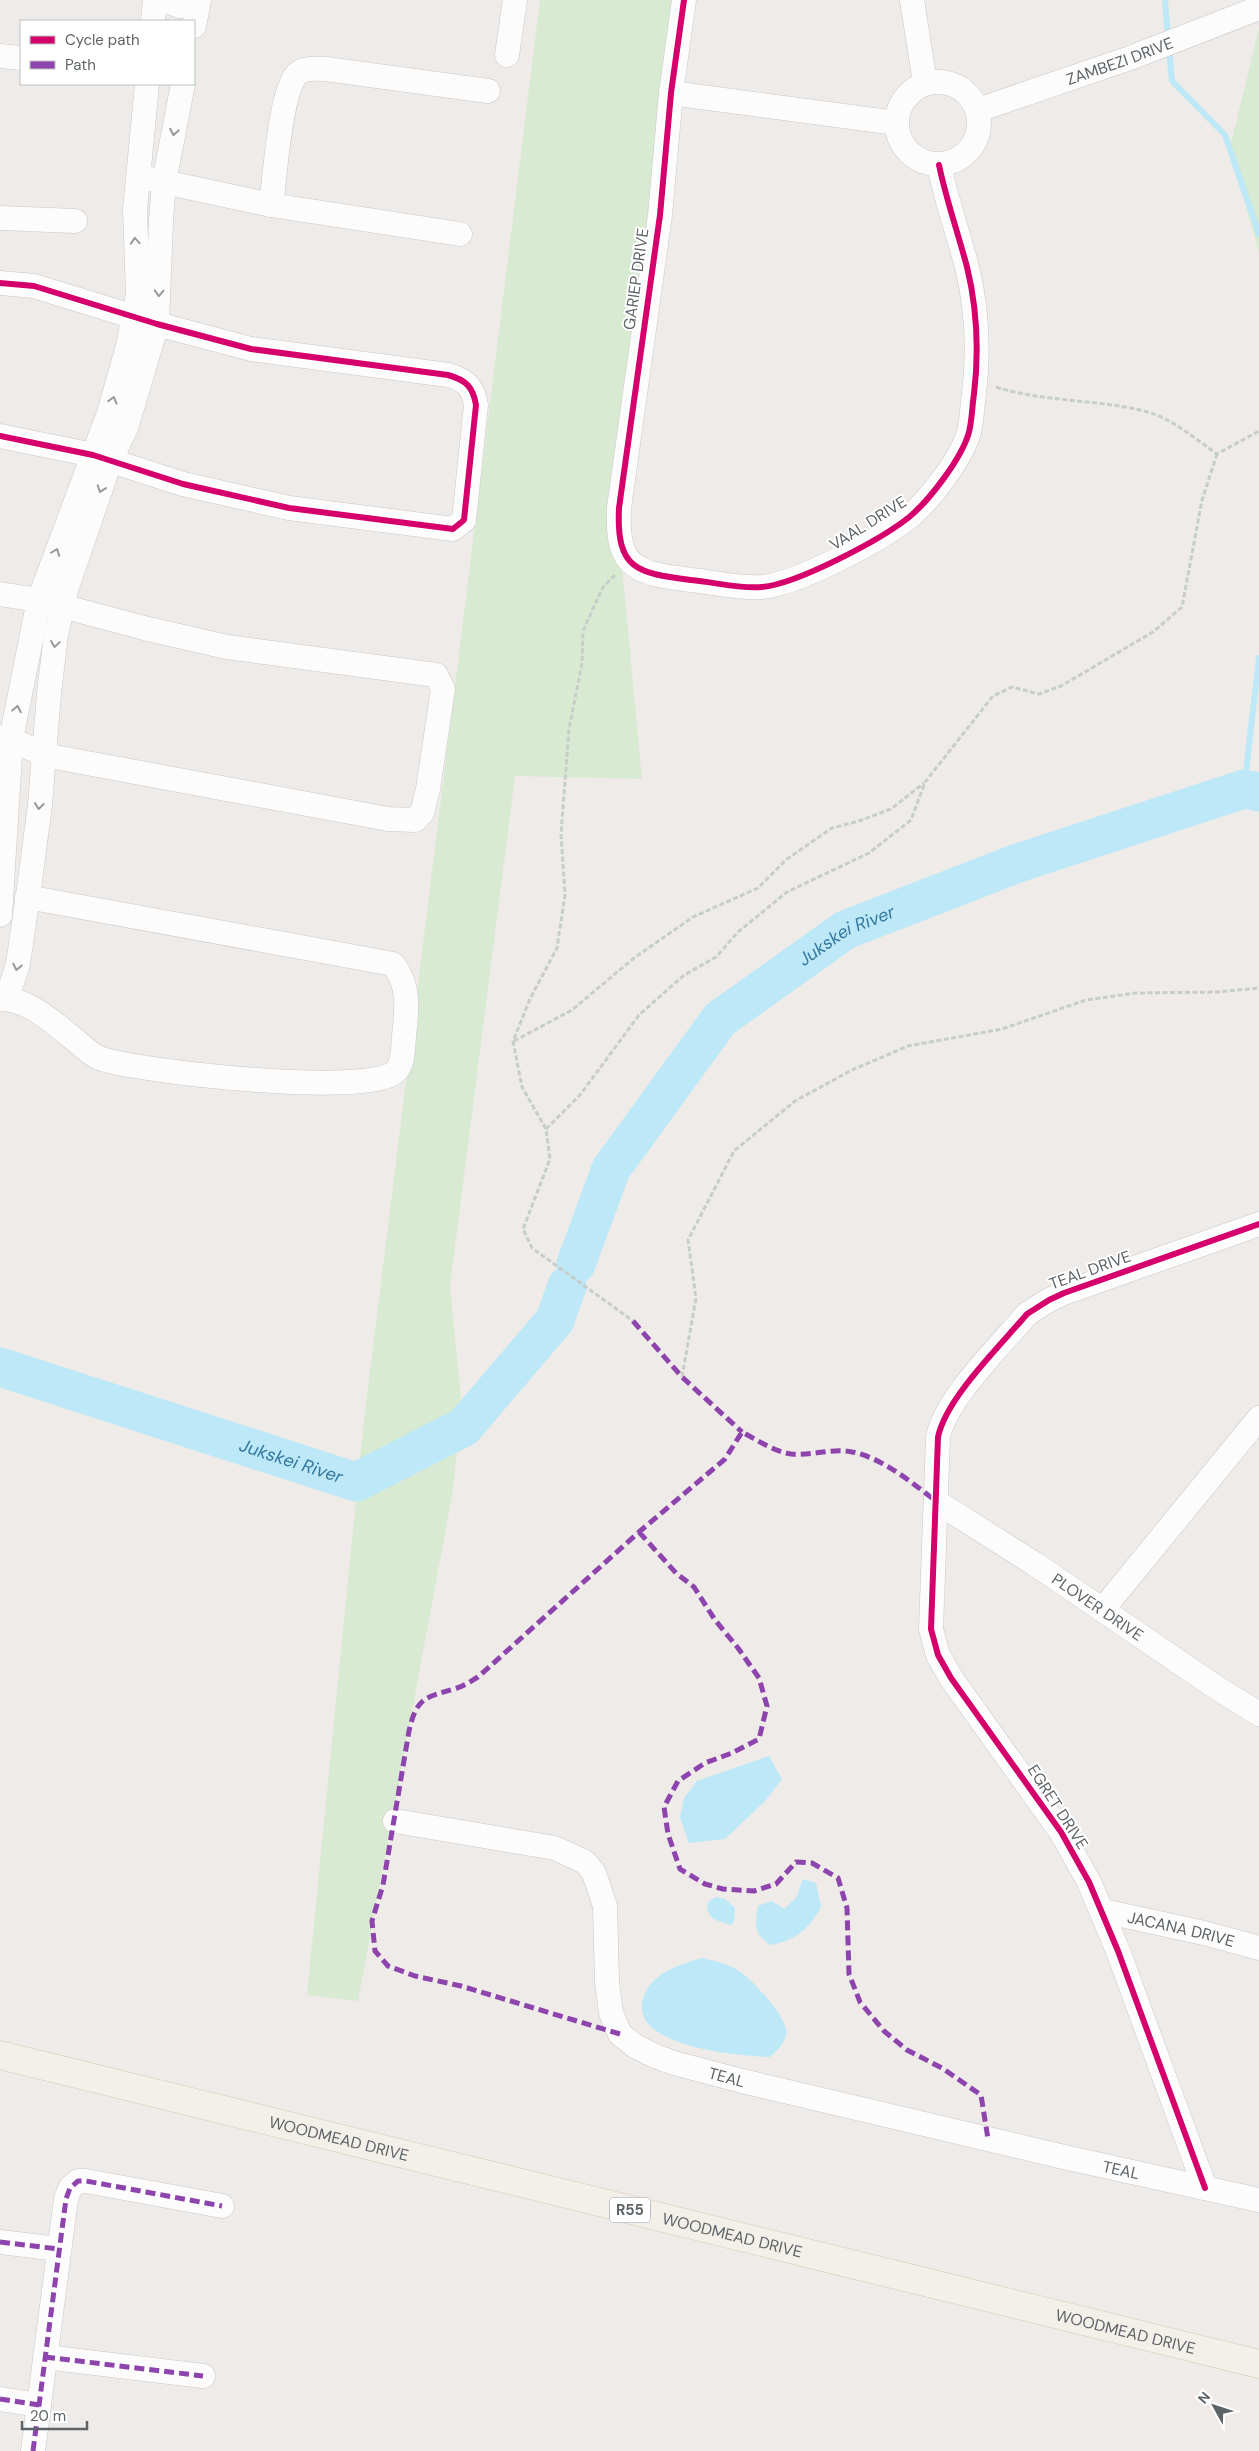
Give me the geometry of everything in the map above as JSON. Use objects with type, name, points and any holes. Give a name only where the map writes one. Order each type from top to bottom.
[{"type":"main road","name":"WOODMEAD DRIVE","points":[[0,2055],[1259,2364]]},
{"type":"street","points":[[153,20],[155,0]]},
{"type":"street","points":[[164,0],[180,6],[197,0],[195,20]]},
{"type":"street","points":[[507,55],[515,0]]},
{"type":"street","name":"GARIEP DRIVE","points":[[629,560],[619,535],[619,508],[660,215],[670,93],[684,0]]},
{"type":"street","points":[[912,0],[925,84]]},
{"type":"street","name":"ZAMBEZI DRIVE","points":[[978,110],[1130,58],[1191,32],[1259,8]]},
{"type":"street","points":[[0,56],[20,58]]},
{"type":"street","points":[[271,206],[283,114],[290,87],[297,74],[304,70],[326,69],[488,92]]},
{"type":"street","points":[[936,81],[957,86],[966,92],[978,110],[980,126],[976,141],[967,153],[954,162],[938,165],[920,160],[904,148],[899,136],[896,123],[898,113],[905,99],[916,88],[925,84],[936,81]]},
{"type":"street","points":[[2,876],[29,889],[393,964],[401,974],[406,991],[407,1013],[400,1063],[395,1073],[377,1080],[279,1083],[150,1069],[97,1058],[33,1010],[19,1002],[4,998],[18,964],[29,889],[49,693],[62,607],[102,458],[109,412],[138,294],[134,230],[147,85]]},
{"type":"street","points":[[0,915],[6,738],[38,600],[102,458],[126,428],[158,324],[160,221],[164,182],[183,85]]},
{"type":"street","points":[[670,93],[896,123]]},
{"type":"street","name":"VAAL DRIVE","points":[[629,560],[642,571],[655,575],[762,587],[795,579],[846,555],[908,518],[940,483],[968,433],[976,380],[977,346],[970,288],[938,165]]},
{"type":"street","points":[[138,176],[271,206],[460,234]]},
{"type":"street","points":[[0,218],[75,221]]},
{"type":"street","points":[[0,283],[34,286],[158,324],[251,349],[460,378],[474,391],[476,405],[464,520],[454,529],[289,508],[183,484],[102,458],[0,436]]},
{"type":"street","points":[[0,594],[38,600],[148,630],[227,647],[379,665],[436,675],[443,689],[428,789],[422,813],[415,820],[388,819],[44,755],[6,738]]},
{"type":"street","name":"TEAL DRIVE","points":[[937,1502],[938,1437],[942,1420],[955,1399],[1027,1314],[1056,1296],[1259,1224]]},
{"type":"street","points":[[1103,1609],[1259,1418]]},
{"type":"street","name":"PLOVER DRIVE","points":[[937,1502],[1103,1609],[1214,1686],[1259,1714]]},
{"type":"street","name":"EGRET DRIVE","points":[[937,1502],[931,1629],[938,1654],[951,1678],[1061,1832],[1090,1882],[1103,1912],[1204,2188]]},
{"type":"street","name":"TEAL","points":[[395,1821],[555,1848],[585,1862],[594,1873],[605,1906],[607,1982],[611,2013],[620,2034],[635,2046],[656,2056],[742,2082],[1204,2188]]},
{"type":"street","name":"JACANA DRIVE","points":[[1103,1912],[1259,1948]]},
{"type":"street","points":[[33,2451],[58,2249],[66,2199],[70,2188],[78,2181],[97,2182],[222,2206]]},
{"type":"street","points":[[1204,2188],[1259,2200]]},
{"type":"street","points":[[0,2242],[58,2249]]},
{"type":"street","points":[[45,2357],[204,2376]]},
{"type":"street","points":[[0,2399],[39,2405]]},
{"type":"path","points":[[976,380],[1018,394],[1145,411],[1173,423],[1217,454]]},
{"type":"path","points":[[514,1041],[572,1010],[634,958],[693,917],[758,888],[787,859],[832,828],[891,810],[925,782],[993,696],[1012,687],[1039,694],[1061,686],[1153,632],[1182,607],[1202,500],[1217,454],[1259,430]]},
{"type":"path","points":[[629,560],[603,587],[583,630],[582,663],[569,729],[561,834],[565,895],[557,948],[530,999],[514,1041],[522,1087],[546,1129],[550,1160],[523,1229],[532,1248],[633,1321]]},
{"type":"path","points":[[546,1129],[580,1095],[639,1015],[683,976],[716,957],[738,932],[787,892],[869,853],[911,820],[925,782]]},
{"type":"path","points":[[682,1377],[696,1298],[688,1240],[734,1152],[795,1101],[852,1070],[908,1046],[1002,1029],[1086,1000],[1136,993],[1218,992],[1259,988]]},
{"type":"green space","points":[[540,0],[687,0],[619,535],[642,779],[515,776],[450,1286],[462,1408],[452,1496],[358,2001],[307,1995],[363,1428]]},
{"type":"green space","points":[[1259,28],[1259,253],[1230,148]]},
{"type":"water","points":[[769,1756],[782,1779],[766,1800],[725,1839],[689,1843],[680,1818],[684,1798],[697,1781]]},
{"type":"water","points":[[803,1879],[816,1883],[821,1907],[811,1922],[800,1933],[787,1940],[770,1945],[756,1928],[758,1906],[772,1901],[784,1909],[796,1898]]},
{"type":"water","points":[[716,1897],[725,1899],[735,1908],[734,1921],[731,1925],[713,1919],[707,1910],[708,1902]]},
{"type":"water","points":[[702,1958],[725,1964],[745,1975],[776,2010],[786,2028],[786,2035],[782,2044],[770,2057],[713,2051],[690,2046],[669,2038],[653,2028],[643,2015],[643,1999],[647,1990],[659,1976],[675,1967]]},
{"type":"waterway","points":[[1165,0],[1168,39]]},
{"type":"waterway","points":[[1169,49],[1172,81],[1225,135],[1259,234]]},
{"type":"waterway","points":[[1244,789],[1259,658]]},
{"type":"waterway","name":"Jukskei River","points":[[576,1264],[611,1169],[720,1019],[845,930],[1018,863],[1244,789],[1259,792]]},
{"type":"waterway","name":"Jukskei River","points":[[0,1367],[356,1482],[464,1427],[555,1320],[567,1286]]},
{"type":"marked path","points":[[633,1321],[682,1377],[742,1432]]},
{"type":"marked path","points":[[620,2034],[461,1986],[415,1976],[388,1966],[375,1951],[372,1921],[383,1885],[409,1731],[415,1711],[424,1700],[460,1687],[478,1677],[639,1532],[725,1459],[742,1432],[785,1453],[806,1454],[844,1451],[863,1455],[886,1465],[937,1502]]},
{"type":"marked path","points":[[639,1532],[676,1573],[694,1587],[715,1620],[759,1678],[767,1706],[759,1739],[732,1753],[705,1763],[678,1781],[664,1807],[668,1834],[680,1869],[705,1884],[723,1889],[754,1891],[776,1884],[796,1862],[812,1863],[838,1878],[847,1908],[849,1974],[860,2002],[884,2031],[907,2050],[942,2068],[981,2095],[988,2139]]},
{"type":"marked path","points":[[33,2451],[66,2199],[70,2188],[78,2181],[86,2181],[222,2206]]},
{"type":"marked path","points":[[0,2242],[58,2249]]},
{"type":"marked path","points":[[45,2357],[203,2376]]},
{"type":"marked path","points":[[0,2399],[39,2405]]},
{"type":"cycle path","points":[[684,0],[671,93],[660,215],[619,508],[621,544],[626,556],[634,565],[657,575],[726,585],[762,587],[777,584],[838,560],[878,538],[908,518],[935,490],[952,466],[969,432],[976,378],[977,346],[975,314],[967,267],[939,165]]},
{"type":"cycle path","points":[[0,283],[34,286],[157,324],[251,349],[448,375],[460,379],[468,385],[473,393],[476,405],[464,520],[453,529],[289,508],[183,484],[93,455],[0,436]]},
{"type":"cycle path","points":[[1205,2188],[1118,1951],[1089,1882],[1061,1832],[951,1678],[938,1655],[931,1629],[938,1437],[943,1422],[963,1389],[1027,1314],[1064,1293],[1259,1224]]}]
